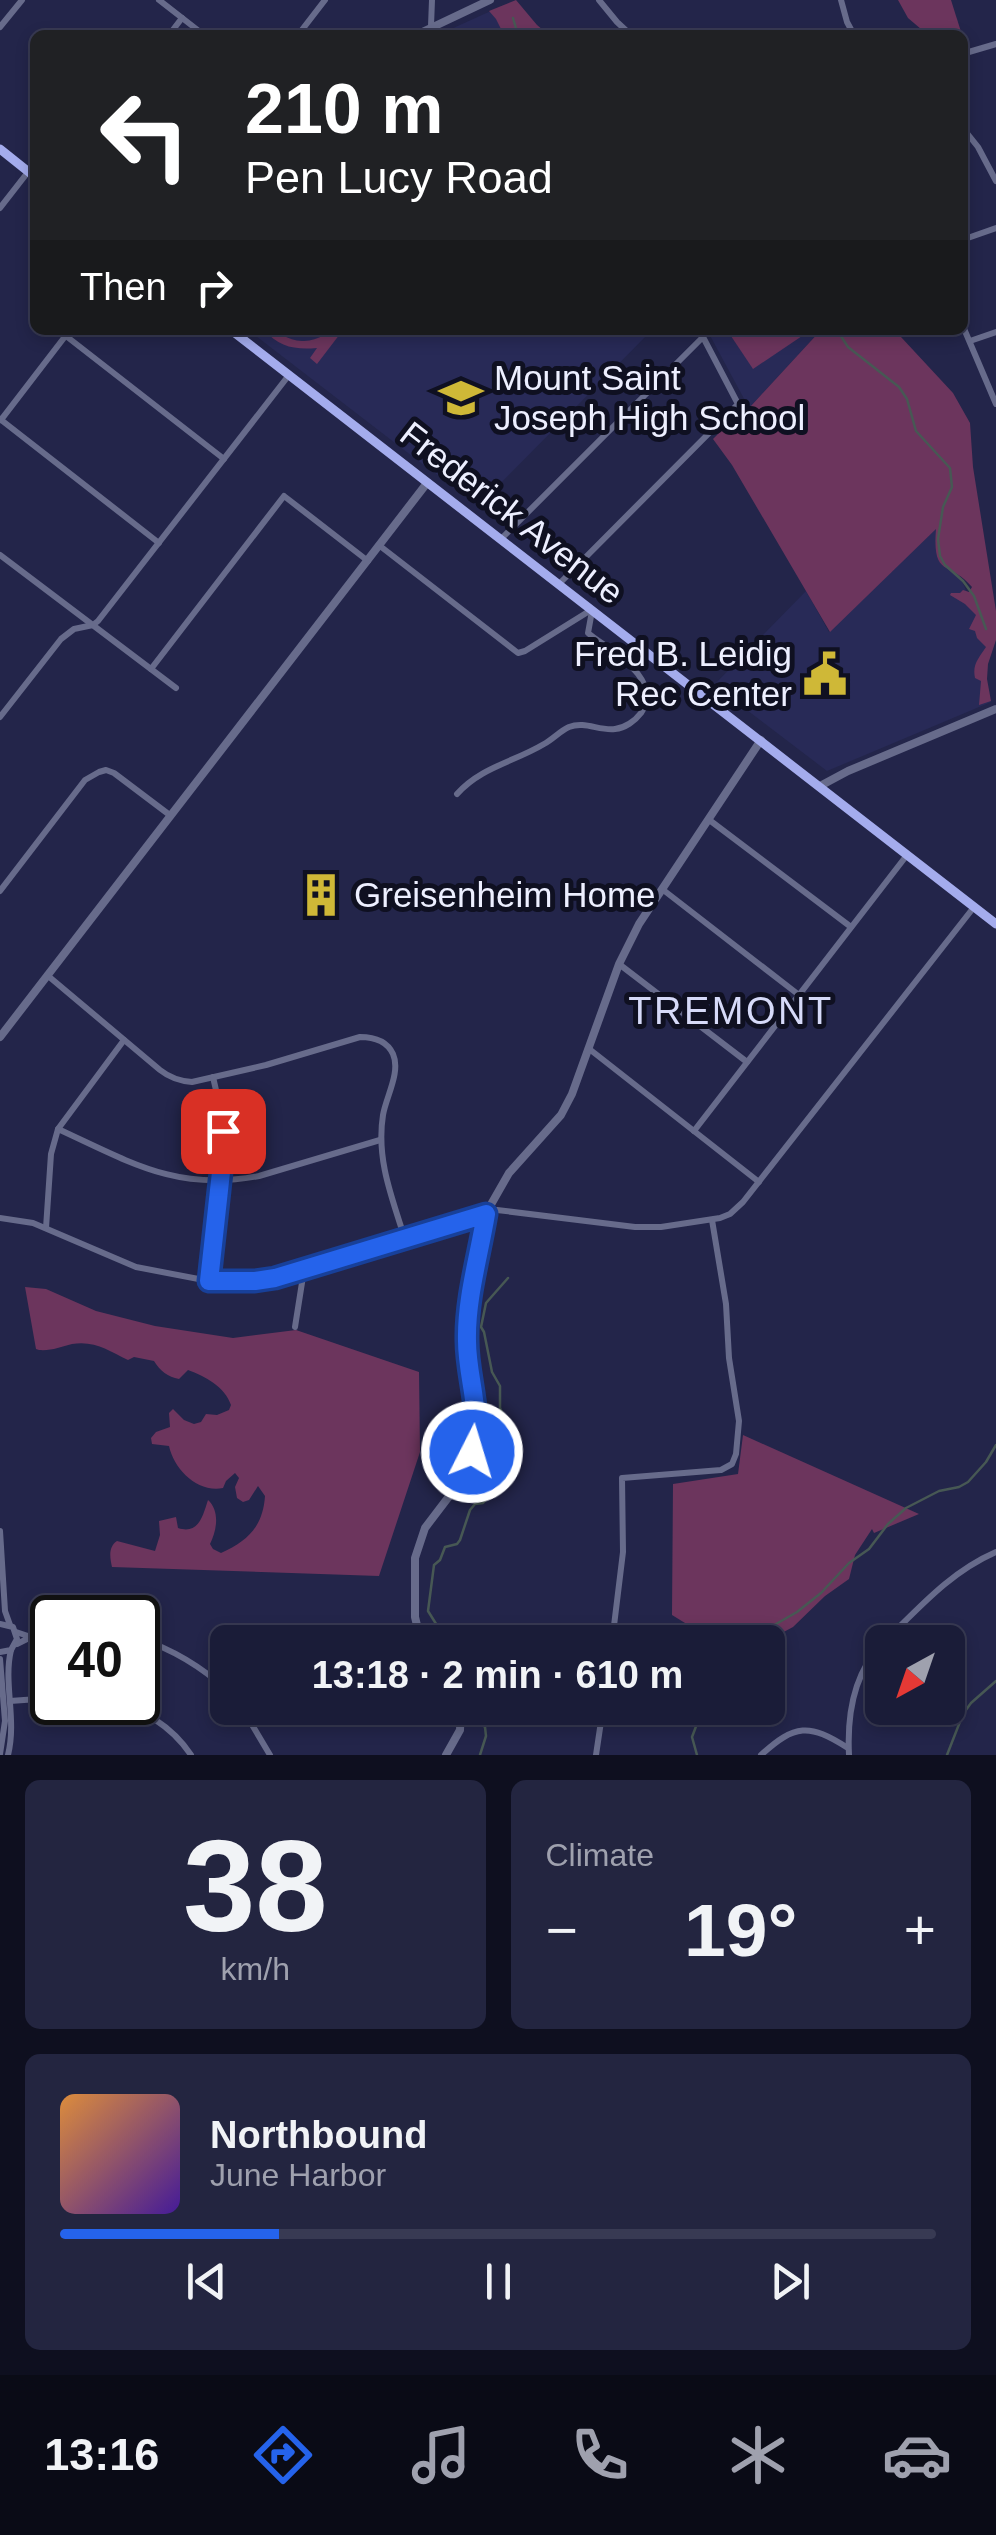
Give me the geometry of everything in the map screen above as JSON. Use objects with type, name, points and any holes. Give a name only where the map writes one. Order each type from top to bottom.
[{"type":"main road","points":[[0,150],[30,172]]},
{"type":"main road","name":"Frederick Avenue","points":[[237,335],[996,924]]},
{"type":"street","points":[[0,28],[22,0]]},
{"type":"street","points":[[159,0],[198,30]]},
{"type":"street","points":[[302,30],[325,0]]},
{"type":"street","points":[[432,0],[432,26]]},
{"type":"street","points":[[425,30],[490,0]]},
{"type":"street","points":[[599,0],[626,30]]},
{"type":"street","points":[[842,0],[851,30]]},
{"type":"street","points":[[173,30],[182,18]]},
{"type":"street","points":[[968,52],[996,44]]},
{"type":"street","points":[[968,134],[996,181]]},
{"type":"street","points":[[0,208],[30,176]]},
{"type":"street","points":[[968,238],[996,228]]},
{"type":"street","points":[[970,341],[996,332]]},
{"type":"street","points":[[66,335],[0,420],[159,542]]},
{"type":"street","points":[[70,335],[224,458]]},
{"type":"street","points":[[967,335],[996,404]]},
{"type":"street","points":[[501,539],[703,337],[738,404],[559,584]]},
{"type":"street","points":[[0,717],[61,639],[74,629],[93,625],[288,374]]},
{"type":"street","points":[[0,1036],[427,483]]},
{"type":"street","points":[[151,669],[284,496],[368,561]]},
{"type":"street","points":[[380,546],[518,653],[592,610]]},
{"type":"street","points":[[0,555],[176,688]]},
{"type":"street","points":[[457,794],[473,778],[573,726],[613,730],[640,715],[646,700],[645,683],[634,669],[588,633],[592,610]]},
{"type":"street","points":[[820,786],[996,709]]},
{"type":"street","points":[[418,1625],[415,1558],[425,1528],[460,1482],[476,1438],[477,1414],[467,1340],[486,1214],[510,1173],[561,1115],[619,964],[639,924],[760,740]]},
{"type":"street","points":[[0,891],[92,775],[106,770],[121,777],[171,816]]},
{"type":"street","points":[[708,819],[851,927]]},
{"type":"street","points":[[694,1131],[908,854]]},
{"type":"street","points":[[662,888],[799,995]]},
{"type":"street","points":[[0,1218],[46,1228],[128,1265],[209,1281],[255,1281],[304,1270],[502,1210],[635,1227],[712,1220],[736,1209],[759,1182],[974,907]]},
{"type":"street","points":[[619,964],[747,1062]]},
{"type":"street","points":[[47,975],[173,1079],[192,1082],[213,1078],[360,1037],[378,1039],[395,1058],[381,1140],[385,1174],[405,1239]]},
{"type":"street","points":[[46,1228],[51,1154],[58,1128],[124,1040]]},
{"type":"street","points":[[588,1048],[759,1182]]},
{"type":"street","points":[[209,1281],[223,1131],[213,1078]]},
{"type":"street","points":[[58,1128],[157,1173],[198,1181],[260,1176],[381,1140]]},
{"type":"street","points":[[614,1625],[623,1552],[622,1478],[720,1470],[732,1464],[739,1442],[726,1304],[712,1220]]},
{"type":"street","points":[[295,1327],[304,1270]]},
{"type":"street","points":[[0,1531],[5,1610],[13,1628],[14,1647],[0,1754]]},
{"type":"street","points":[[902,1625],[934,1592],[996,1552]]},
{"type":"street","points":[[0,1624],[30,1636]]},
{"type":"street","points":[[8,1755],[12,1732],[0,1655],[30,1637]]},
{"type":"street","points":[[160,1645],[210,1677]]},
{"type":"street","points":[[849,1752],[854,1690],[865,1666]]},
{"type":"street","points":[[8,1701],[30,1700]]},
{"type":"street","points":[[160,1721],[191,1755]]},
{"type":"street","points":[[252,1725],[270,1755]]},
{"type":"street","points":[[446,1755],[460,1725]]},
{"type":"street","points":[[596,1755],[600,1725]]},
{"type":"street","points":[[761,1755],[778,1740],[800,1729],[823,1732],[849,1752]]},
{"type":"shaded area","points":[[516,0],[543,30],[502,30],[489,11]]},
{"type":"shaded area","points":[[898,0],[951,0],[960,30],[922,30],[908,18]]},
{"type":"shaded area","points":[[504,5],[515,30],[449,30]]},
{"type":"shaded area","name":"Mount Saint Joseph High School","points":[[255,335],[647,335],[480,504]]},
{"type":"shaded area","points":[[270,335],[304,341],[339,335],[317,364],[310,358],[317,348],[288,346]]},
{"type":"shaded area","name":"Mount Saint Joseph High School","points":[[710,335],[816,335],[749,408]]},
{"type":"shaded area","points":[[730,335],[804,335],[753,369]]},
{"type":"shaded area","points":[[816,335],[900,335],[953,393],[970,423],[973,467],[996,611],[996,640],[987,679],[991,701],[979,705],[981,681],[975,678],[974,669],[986,647],[969,629],[976,615],[950,595],[969,592],[972,587],[940,562],[936,529],[830,632],[713,439],[747,405],[750,407]]},
{"type":"shaded area","points":[[949,516],[950,554],[990,645],[982,673],[991,702],[827,771],[714,685],[806,591],[829,632]]},
{"type":"shaded area","points":[[25,1287],[46,1289],[96,1311],[155,1326],[233,1338],[296,1330],[419,1372],[420,1452],[379,1576],[112,1567],[114,1543],[155,1551],[159,1521],[176,1517],[178,1528],[191,1529],[199,1522],[208,1500],[216,1521],[210,1544],[221,1553],[252,1531],[261,1516],[265,1496],[258,1486],[249,1500],[237,1498],[235,1487],[239,1478],[235,1473],[223,1488],[204,1487],[181,1471],[169,1446],[152,1444],[156,1432],[170,1427],[169,1413],[173,1409],[194,1424],[206,1414],[229,1410],[231,1405],[219,1388],[188,1370],[175,1378],[154,1361],[134,1357],[128,1360],[95,1345],[80,1343],[36,1349]]},
{"type":"shaded area","points":[[743,1435],[919,1514],[874,1533],[872,1529],[855,1555],[849,1579],[785,1631],[785,1625],[688,1625],[672,1615],[673,1484],[738,1474]]},
{"type":"waterway","points":[[513,18],[517,30]]},
{"type":"waterway","points":[[840,335],[848,347],[899,387],[907,399],[916,431],[950,468],[952,487],[943,507],[938,539],[940,556],[974,596],[986,629]]},
{"type":"waterway","points":[[437,1625],[428,1611],[434,1565],[445,1547],[460,1540],[475,1504],[483,1503],[515,1468],[499,1435],[505,1419],[500,1408],[500,1386],[492,1372],[481,1327],[486,1303],[508,1278]]},
{"type":"waterway","points":[[774,1625],[821,1593],[906,1508],[968,1482],[996,1445]]},
{"type":"waterway","points":[[947,1755],[963,1714],[996,1681]]},
{"type":"waterway","points":[[480,1755],[486,1736],[483,1725]]},
{"type":"waterway","points":[[697,1725],[692,1737],[697,1755]]},
{"type":"place","name":"Mount Saint Joseph High School","points":[[461,398]]},
{"type":"place","name":"Fred B. Leidig Rec Center","points":[[825,674]]},
{"type":"place","name":"Greisenheim Home","points":[[321,895]]},
{"type":"district","name":"TREMONT","points":[[731,1011]]},
{"type":"route","points":[[223,1131],[209,1281],[275,1278],[486,1214],[467,1340],[477,1414],[472,1452]]}]
